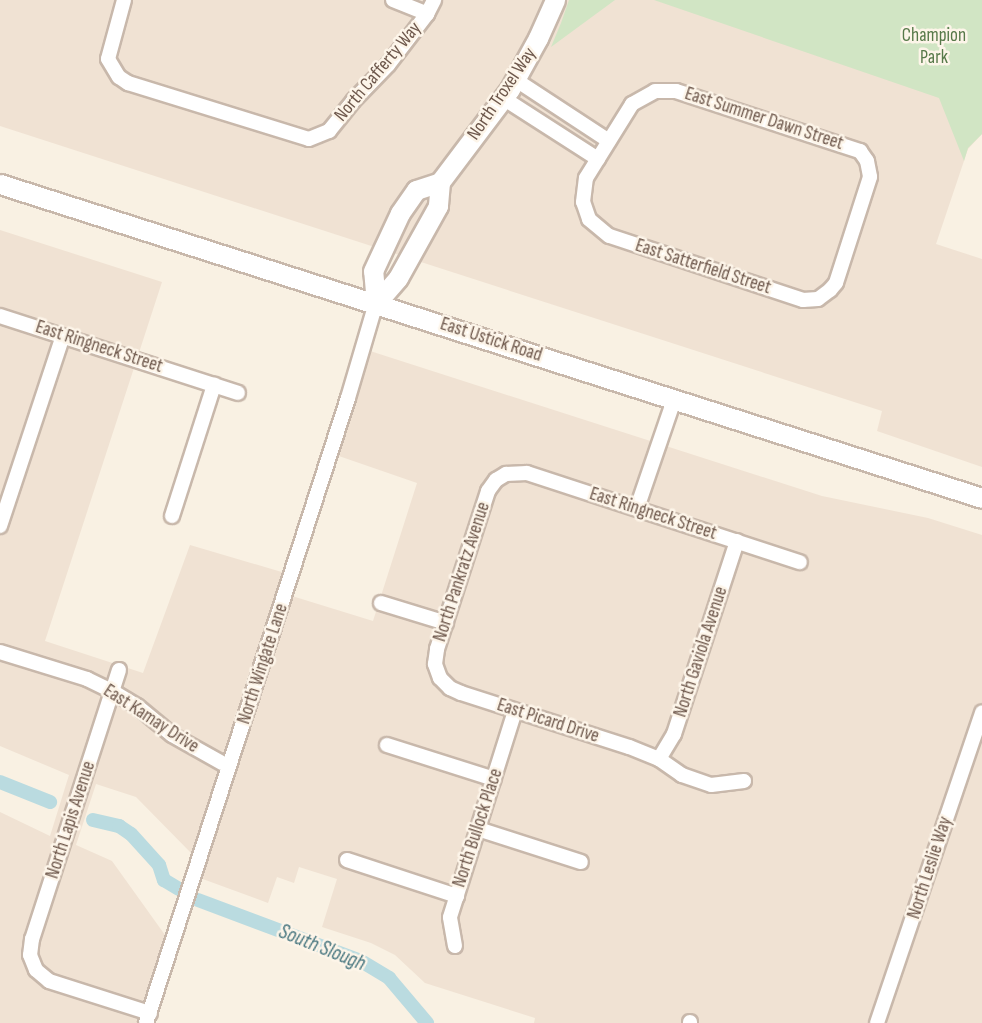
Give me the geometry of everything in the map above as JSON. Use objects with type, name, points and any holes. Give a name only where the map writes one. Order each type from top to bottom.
[{"type":"main road","name":"North Troxel Way","points":[[376,303],[398,278],[438,206],[440,182],[516,79],[555,0]]},
{"type":"main road","name":"North Troxel Way","points":[[376,303],[373,271],[400,213],[416,190],[440,182]]},
{"type":"main road","name":"East Ustick Road","points":[[0,184],[982,498]]},
{"type":"street","name":"North Cafferty Way","points":[[124,0],[109,48],[112,69],[128,83],[301,138],[316,138],[329,131],[353,101],[388,65],[427,14],[434,0]]},
{"type":"street","points":[[393,0],[427,14]]},
{"type":"street","points":[[503,98],[597,159],[609,141],[516,79]]},
{"type":"street","name":"East Summer Dawn Street","points":[[609,141],[632,104],[655,91],[676,91],[849,145],[867,160],[870,177],[836,283],[823,296]]},
{"type":"street","name":"East Satterfield Street","points":[[597,159],[583,189],[589,219],[609,236],[803,300],[823,296]]},
{"type":"street","name":"North Wingate Lane","points":[[148,1018],[340,425],[376,303]]},
{"type":"street","name":"East Ringneck Street","points":[[0,316],[238,393]]},
{"type":"street","points":[[0,526],[6,486],[63,336]]},
{"type":"street","points":[[172,516],[214,385]]},
{"type":"street","points":[[637,508],[674,400]]},
{"type":"street","name":"East Ringneck Street","points":[[506,474],[527,473],[800,562]]},
{"type":"street","name":"North Pankratz Avenue","points":[[440,678],[435,664],[488,491],[496,480],[506,474]]},
{"type":"street","name":"North Gaviola Avenue","points":[[659,760],[674,734],[737,541]]},
{"type":"street","points":[[381,603],[446,623]]},
{"type":"street","name":"East Kamay Drive","points":[[0,652],[87,679],[112,691],[137,706],[172,735],[222,763]]},
{"type":"street","name":"North Lapis Avenue","points":[[118,670],[32,939],[30,956],[36,970],[49,981],[148,1018]]},
{"type":"street","name":"East Picard Drive","points":[[440,678],[461,694],[629,747],[659,760],[682,775],[711,785],[744,781]]},
{"type":"street","name":"North Bullock Place","points":[[455,946],[450,917],[515,711]]},
{"type":"street","name":"North Leslie Way","points":[[877,1023],[982,712]]},
{"type":"street","points":[[387,745],[494,779]]},
{"type":"street","points":[[478,829],[581,862]]},
{"type":"street","points":[[347,860],[457,896]]},
{"type":"shaded area","name":"Champion Park","points":[[0,0],[982,0],[982,134],[968,149],[936,244],[982,259],[982,467],[877,431],[882,411],[0,126]]},
{"type":"shaded area","points":[[0,230],[162,282],[45,641],[143,673],[190,545],[285,573],[279,592],[373,621],[417,483],[333,454],[367,350],[822,496],[928,518],[982,535],[982,1023],[534,1023],[535,1018],[425,983],[395,955],[371,943],[322,927],[337,879],[299,867],[294,883],[277,877],[268,903],[200,878],[205,860],[192,854],[136,797],[96,784],[76,845],[112,861],[165,935],[137,1023],[0,1023],[0,812],[50,836],[69,775],[0,746]]},
{"type":"green space","points":[[569,0],[615,0],[551,47],[561,23]]},
{"type":"green space","name":"Champion Park","points":[[654,0],[982,0],[982,134],[968,148],[964,161],[939,98]]},
{"type":"waterway","name":"South Slough","points":[[0,782],[50,802]]},
{"type":"waterway","name":"South Slough","points":[[93,820],[119,826],[131,834],[159,865],[164,880],[179,889]]},
{"type":"waterway","name":"South Slough","points":[[198,900],[361,961],[389,978],[427,1023]]}]
